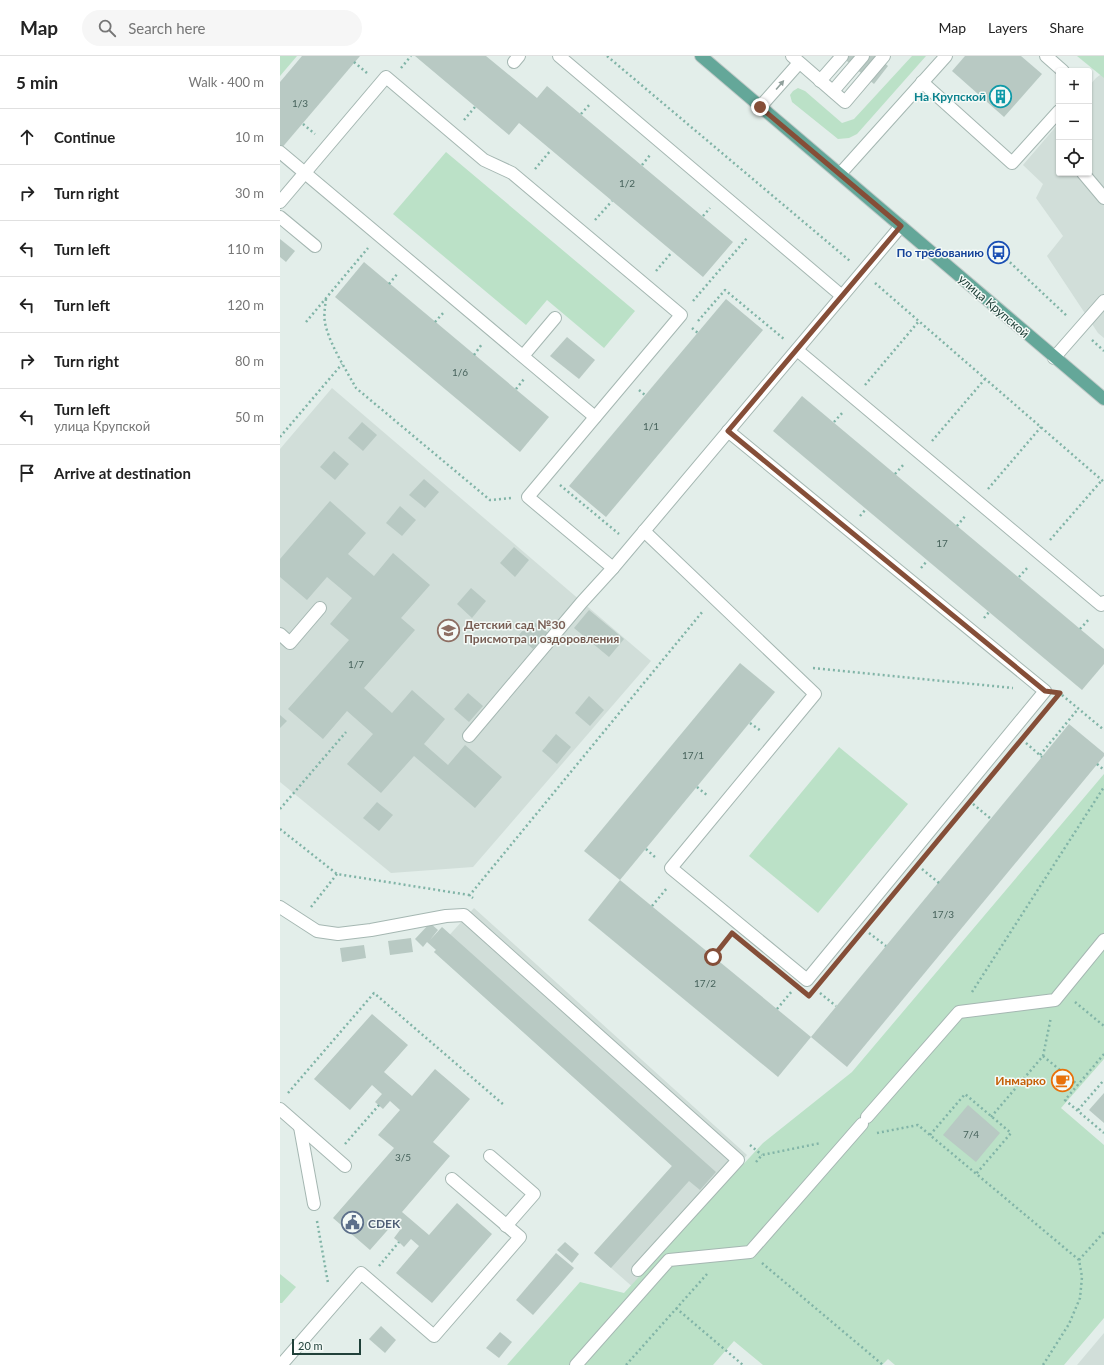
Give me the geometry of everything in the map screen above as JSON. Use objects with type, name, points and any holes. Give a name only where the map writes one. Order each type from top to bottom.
[{"type":"main road","name":"улица Крупской","points":[[701,56],[1104,400]]},
{"type":"street","points":[[559,56],[842,296]]},
{"type":"street","points":[[820,81],[842,56]]},
{"type":"street","points":[[833,91],[863,56]]},
{"type":"street","points":[[760,107],[795,59],[845,102],[884,56]]},
{"type":"street","points":[[840,174],[946,56]]},
{"type":"street","points":[[1046,56],[1060,68]]},
{"type":"street","points":[[280,202],[386,77],[484,160],[512,173],[681,315],[528,497],[613,568]]},
{"type":"street","points":[[922,82],[1012,163],[1056,114]]},
{"type":"street","points":[[280,152],[595,417]]},
{"type":"street","points":[[1086,176],[1104,198]]},
{"type":"street","points":[[280,217],[315,246]]},
{"type":"street","points":[[469,736],[582,602],[613,568],[901,226]]},
{"type":"street","points":[[1054,358],[1104,301]]},
{"type":"street","points":[[523,356],[555,318]]},
{"type":"street","points":[[797,350],[1101,605],[1104,602]]},
{"type":"street","points":[[644,531],[814,694],[671,868],[807,980],[1045,691],[728,431]]},
{"type":"street","points":[[280,634],[290,643],[320,608]]},
{"type":"street","points":[[280,907],[317,931],[338,934],[464,915],[738,1160],[638,1270]]},
{"type":"street","points":[[576,1365],[669,1260],[750,1252],[960,1012],[1058,995],[1104,940]]},
{"type":"street","points":[[280,1109],[346,1166]]},
{"type":"street","points":[[300,1127],[314,1204]]},
{"type":"street","points":[[490,1156],[534,1194],[506,1226]]},
{"type":"street","points":[[281,1365],[361,1273],[434,1336],[520,1237],[452,1179]]},
{"type":"path","points":[[354,62],[364,70]]},
{"type":"path","points":[[303,124],[317,136]]},
{"type":"path","points":[[523,183],[551,150]]},
{"type":"path","points":[[584,234],[612,201]]},
{"type":"path","points":[[681,315],[758,224]]},
{"type":"path","points":[[306,322],[373,242]]},
{"type":"path","points":[[645,285],[672,252]]},
{"type":"path","points":[[999,252],[1104,351]]},
{"type":"path","points":[[389,284],[403,268]]},
{"type":"path","points":[[698,333],[692,328],[725,290],[797,350]]},
{"type":"path","points":[[327,297],[324,312],[325,326],[342,363],[356,388],[490,500],[528,497]]},
{"type":"path","points":[[854,398],[919,321]]},
{"type":"path","points":[[474,354],[483,344]]},
{"type":"path","points":[[280,437],[342,363]]},
{"type":"path","points":[[921,454],[985,379]]},
{"type":"path","points":[[834,422],[842,413]]},
{"type":"path","points":[[978,502],[1041,427]]},
{"type":"path","points":[[896,474],[903,465]]},
{"type":"path","points":[[548,474],[632,545]]},
{"type":"path","points":[[1039,553],[1102,480]]},
{"type":"path","points":[[280,829],[337,874],[469,895],[714,599]]},
{"type":"path","points":[[784,665],[1013,688]]},
{"type":"path","points":[[1045,691],[1060,693],[1104,730]]},
{"type":"path","points":[[1022,739],[1041,756],[1078,709]]},
{"type":"path","points":[[750,723],[764,734]]},
{"type":"path","points":[[280,809],[346,732]]},
{"type":"path","points":[[1097,764],[1104,770]]},
{"type":"path","points":[[697,787],[711,799]]},
{"type":"path","points":[[960,1012],[1104,787]]},
{"type":"path","points":[[970,802],[991,819]]},
{"type":"path","points":[[646,849],[660,861]]},
{"type":"path","points":[[917,865],[938,882]]},
{"type":"path","points":[[300,920],[337,874]]},
{"type":"path","points":[[652,906],[661,894]]},
{"type":"path","points":[[865,929],[886,946]]},
{"type":"path","points":[[713,957],[732,933]]},
{"type":"path","points":[[777,1009],[797,986]]},
{"type":"path","points":[[815,989],[836,1006]]},
{"type":"path","points":[[285,1095],[374,993],[504,1105]]},
{"type":"path","points":[[991,1117],[1043,1056],[1058,995],[1104,1026]]},
{"type":"path","points":[[1104,1054],[1065,1100],[1104,1133]]},
{"type":"path","points":[[1043,1056],[1078,1085]]},
{"type":"path","points":[[1078,1110],[1104,1080]]},
{"type":"path","points":[[930,1135],[964,1094],[1011,1133],[976,1174]]},
{"type":"path","points":[[351,1137],[379,1105]]},
{"type":"path","points":[[918,1125],[1079,1260],[1082,1277],[1080,1298],[1069,1324],[1043,1365]]},
{"type":"path","points":[[314,1204],[328,1284]]},
{"type":"path","points":[[1079,1260],[1104,1232]]},
{"type":"path","points":[[368,1278],[399,1242]]},
{"type":"path","points":[[750,1252],[883,1365]]},
{"type":"path","points":[[626,1365],[723,1255]]},
{"type":"path","points":[[676,1308],[743,1365]]},
{"type":"shaded area","points":[[1104,72],[1104,338],[1098,333],[1047,256],[1063,236],[1036,198],[1043,184],[1023,165],[1056,126],[1056,176],[1092,176],[1092,83]]},
{"type":"shaded area","name":"Детский сад №30 Присмотра и оздоровления","points":[[332,388],[651,661],[473,867],[391,873],[280,782],[280,449]]},
{"type":"shaded area","points":[[474,908],[747,1155],[635,1289],[594,1253],[672,1166],[434,952]]},
{"type":"shaded area","points":[[1104,1333],[1104,1365],[1077,1365]]},
{"type":"green space","points":[[280,56],[297,56],[280,76]]},
{"type":"green space","points":[[912,56],[926,56],[857,134],[849,138],[838,139],[792,102],[790,95],[798,88],[805,91],[842,123],[854,119]]},
{"type":"green space","points":[[1077,56],[1104,56],[1104,78]]},
{"type":"green space","points":[[446,152],[635,311],[604,348],[547,300],[526,325],[393,214]]},
{"type":"green space","points":[[839,747],[908,804],[818,913],[749,856]]},
{"type":"green space","points":[[1104,774],[1104,1059],[1061,1108],[1104,1145],[1104,1318],[1064,1365],[895,1365],[888,1359],[882,1365],[763,1365],[734,1341],[713,1365],[507,1365],[580,1282],[624,1293],[763,1143],[852,1072]]},
{"type":"green space","points":[[280,1274],[296,1287],[282,1303],[280,1303]]},
{"type":"building","points":[[302,56],[360,56],[280,150],[280,82]]},
{"type":"building","points":[[415,56],[486,56],[537,98],[547,86],[733,242],[703,277],[519,123],[509,135]]},
{"type":"building","points":[[841,56],[876,56],[888,66],[874,84]]},
{"type":"building","name":"На Крупской","points":[[965,56],[1021,56],[1042,74],[1004,117],[952,71]]},
{"type":"building","points":[[280,239],[295,251],[286,262],[280,257]]},
{"type":"building","points":[[364,262],[549,417],[520,452],[335,297]]},
{"type":"building","points":[[726,299],[763,330],[606,517],[569,486]]},
{"type":"building","points":[[567,337],[595,360],[579,379],[550,356]]},
{"type":"building","points":[[802,396],[1104,649],[1104,664],[1082,690],[773,431]]},
{"type":"building","points":[[362,422],[377,435],[363,451],[348,438]]},
{"type":"building","points":[[334,451],[349,464],[335,480],[320,467]]},
{"type":"building","points":[[424,479],[439,492],[425,508],[409,495]]},
{"type":"building","points":[[330,501],[366,533],[348,554],[374,576],[393,553],[430,585],[401,618],[415,630],[364,688],[392,713],[412,690],[445,719],[424,744],[448,765],[465,745],[502,777],[475,808],[414,756],[381,793],[347,764],[373,734],[347,711],[323,739],[288,709],[349,640],[330,624],[352,598],[327,577],[307,600],[280,577],[280,559]]},
{"type":"building","points":[[400,506],[416,520],[402,536],[386,523]]},
{"type":"building","points":[[514,547],[529,560],[515,577],[500,563]]},
{"type":"building","points":[[471,588],[486,601],[472,618],[457,604]]},
{"type":"building","points":[[589,610],[624,639],[609,657],[574,628]]},
{"type":"building","points":[[532,620],[548,633],[533,649],[518,636]]},
{"type":"building","points":[[740,663],[775,692],[620,880],[584,851]]},
{"type":"building","points":[[468,693],[483,706],[469,722],[454,709]]},
{"type":"building","points":[[589,696],[604,710],[590,726],[575,713]]},
{"type":"building","points":[[280,715],[287,721],[280,728]]},
{"type":"building","points":[[1069,724],[1104,753],[1104,756],[847,1067],[811,1037]]},
{"type":"building","points":[[556,734],[571,747],[557,764],[542,751]]},
{"type":"building","points":[[377,802],[393,815],[379,831],[363,818]]},
{"type":"building","points":[[620,880],[811,1037],[778,1077],[588,920]]},
{"type":"building","points":[[430,923],[438,930],[430,940],[442,927],[716,1172],[700,1190],[689,1181],[611,1268],[594,1253],[672,1166],[434,952],[436,950],[427,942],[423,947],[415,939]]},
{"type":"building","points":[[411,938],[413,952],[390,955],[388,941]]},
{"type":"building","points":[[364,945],[366,958],[342,962],[340,948]]},
{"type":"building","points":[[372,1014],[408,1045],[384,1072],[412,1096],[435,1069],[470,1099],[433,1142],[450,1156],[402,1212],[429,1235],[457,1203],[492,1234],[432,1303],[396,1273],[419,1246],[411,1239],[404,1247],[394,1238],[400,1230],[393,1224],[370,1250],[333,1218],[394,1148],[378,1135],[400,1110],[390,1101],[383,1109],[375,1102],[382,1094],[372,1085],[350,1110],[314,1079]]},
{"type":"building","points":[[1104,1093],[1104,1123],[1089,1110]]},
{"type":"building","points":[[968,1105],[1000,1133],[976,1162],[943,1135]]},
{"type":"building","points":[[565,1242],[579,1254],[572,1263],[557,1250]]},
{"type":"building","points":[[556,1253],[574,1268],[533,1315],[516,1300]]},
{"type":"building","points":[[381,1326],[396,1340],[385,1353],[369,1339]]},
{"type":"building","points":[[500,1332],[512,1342],[499,1358],[486,1348]]},
{"type":"place","name":"На Крупской","points":[[1001,96]]},
{"type":"place","name":"По требованию","points":[[999,252]]},
{"type":"place","name":"Детский сад №30 Присмотра и оздоровления","points":[[448,631]]},
{"type":"place","name":"Инмарко","points":[[1062,1080]]},
{"type":"place","name":"CDEK","points":[[352,1223]]},
{"type":"route","points":[[713,957],[732,933],[809,996],[1060,693],[1045,691],[728,431],[901,226],[760,107]]}]
